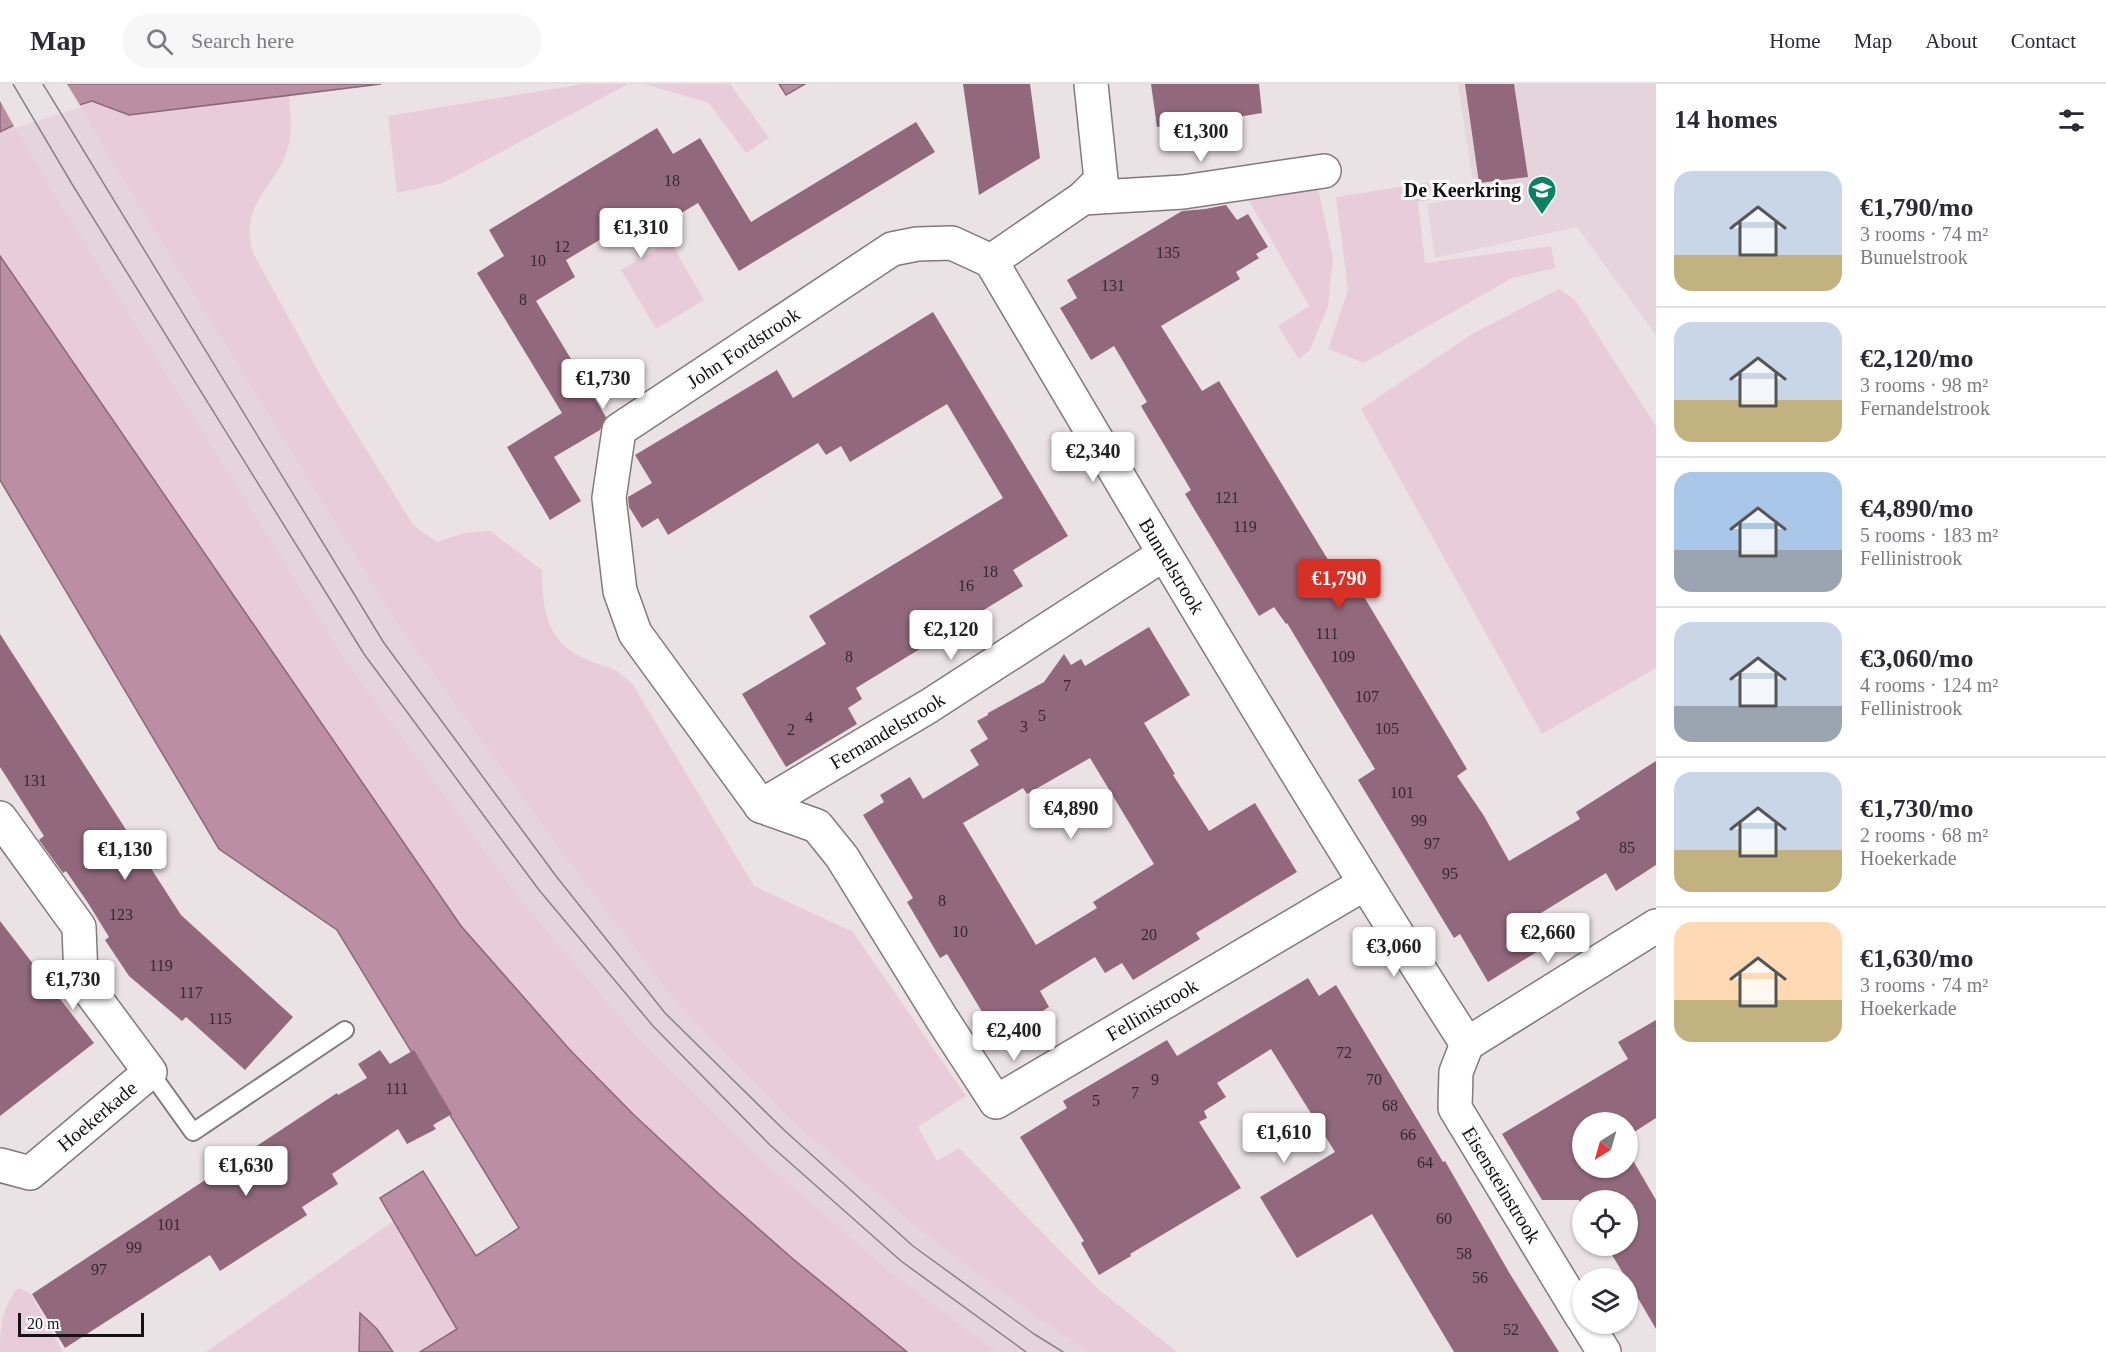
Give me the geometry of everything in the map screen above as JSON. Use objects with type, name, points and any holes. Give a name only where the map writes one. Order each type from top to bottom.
[{"type":"street","points":[[991,261],[1083,198],[1101,180],[1091,84]]},
{"type":"street","points":[[1083,198],[1183,192],[1324,171]]},
{"type":"street","name":"John Fordstrook","points":[[761,806],[635,633],[620,591],[609,498],[619,430],[892,249],[917,244],[952,243],[991,261]]},
{"type":"street","name":"Bunuelstrook","points":[[991,261],[1164,554],[1364,884],[1467,1044]]},
{"type":"street","name":"Fernandelstrook","points":[[761,806],[929,706],[1164,554]]},
{"type":"street","name":"Fellinistrook","points":[[761,806],[817,826],[842,857],[942,1019],[985,1107],[1364,884]]},
{"type":"street","name":"Hoekerkade","points":[[0,818],[79,927],[81,979],[150,1072],[30,1173],[0,1165]]},
{"type":"street","points":[[1467,1044],[1656,926]]},
{"type":"street","name":"Eisensteinstrook","points":[[1467,1044],[1456,1072],[1455,1108],[1572,1301]]},
{"type":"street","points":[[1593,1334],[1604,1352]]},
{"type":"lane","points":[[150,1072],[193,1132],[345,1030]]},
{"type":"shaded area","points":[[0,84],[67,84],[112,161],[401,629],[570,863],[677,1003],[793,1122],[921,1231],[1042,1321],[1090,1352],[997,1352],[889,1271],[759,1157],[637,1037],[520,899],[346,661],[54,194],[0,101]]},
{"type":"shaded area","points":[[0,84],[381,84],[129,115],[92,101],[14,125],[0,132]]},
{"type":"shaded area","points":[[583,84],[628,84],[443,183],[397,193],[388,116]]},
{"type":"shaded area","points":[[644,84],[730,84],[769,138],[746,153],[709,103]]},
{"type":"shaded area","points":[[779,84],[805,84],[786,95]]},
{"type":"shaded area","name":"De Keerkring","points":[[1458,84],[1656,84],[1656,335],[1577,227],[1435,258],[1427,204],[1475,196]]},
{"type":"shaded area","points":[[289,96],[290,141],[283,161],[255,207],[250,235],[253,253],[323,380],[414,526],[437,542],[464,533],[490,531],[542,570],[546,612],[555,634],[574,653],[615,670],[633,685],[754,886],[853,932],[966,1096],[918,1127],[937,1161],[959,1148],[1097,1288],[1177,1352],[1090,1352],[1042,1321],[921,1231],[793,1122],[677,1003],[570,863],[401,629],[79,104],[92,101],[129,115]]},
{"type":"shaded area","points":[[14,125],[54,194],[346,661],[520,899],[637,1037],[759,1157],[889,1271],[997,1352],[907,1352],[793,1259],[634,1115],[570,1050],[461,926],[0,256],[0,132]]},
{"type":"shaded area","points":[[1316,180],[1333,257],[1328,306],[1310,350],[1299,359],[1278,326],[1309,306],[1244,192]]},
{"type":"shaded area","points":[[1445,180],[1448,196],[1418,202],[1425,263],[1551,246],[1555,268],[1512,278],[1364,363],[1328,349],[1348,290],[1336,197]]},
{"type":"shaded area","points":[[670,241],[704,300],[656,329],[621,270]]},
{"type":"shaded area","points":[[0,256],[461,926],[570,1050],[634,1115],[793,1259],[907,1352],[420,1352],[457,1329],[380,1198],[423,1171],[476,1256],[519,1228],[337,930],[219,849],[0,480]]},
{"type":"shaded area","points":[[1559,289],[1575,300],[1656,426],[1656,668],[1542,734],[1361,409],[1472,334]]},
{"type":"shaded area","points":[[394,1221],[457,1330],[420,1352],[393,1352],[378,1329],[360,1314],[359,1352],[206,1352]]},
{"type":"shaded area","points":[[18,1288],[30,1293],[63,1352],[0,1352],[5,1310]]},
{"type":"shaded area","points":[[360,1313],[377,1329],[393,1352],[359,1352]]},
{"type":"pier","points":[[0,84],[67,84],[81,107],[15,128],[0,101]]},
{"type":"building","points":[[963,84],[1030,84],[1040,158],[979,195]]},
{"type":"building","points":[[1151,84],[1259,84],[1262,113],[1157,127]]},
{"type":"building","points":[[1465,84],[1514,84],[1528,177],[1479,183]]},
{"type":"building","points":[[916,122],[935,152],[739,271],[698,203],[658,227],[648,211],[566,260],[575,277],[536,301],[606,417],[600,430],[554,457],[581,501],[550,520],[507,447],[562,413],[477,273],[504,256],[489,230],[657,128],[673,154],[700,138],[751,222]]},
{"type":"building","points":[[1226,205],[1237,220],[1248,214],[1268,247],[1256,254],[1259,258],[1236,272],[1240,279],[1161,326],[1202,391],[1219,381],[1344,586],[1354,580],[1467,769],[1457,776],[1484,816],[1509,861],[1580,819],[1576,812],[1656,761],[1656,865],[1616,891],[1606,873],[1541,913],[1548,924],[1531,935],[1540,950],[1488,982],[1460,934],[1454,938],[1358,780],[1375,769],[1287,623],[1274,607],[1259,616],[1185,494],[1191,490],[1141,406],[1147,402],[1114,346],[1091,360],[1060,308],[1077,298],[1067,280],[1182,211]]},
{"type":"building","points":[[933,312],[1068,536],[1013,570],[1023,586],[856,688],[862,699],[848,708],[857,724],[786,767],[742,694],[826,644],[809,616],[1003,498],[947,404],[850,462],[841,446],[826,455],[818,443],[668,535],[658,518],[642,528],[629,507],[628,497],[652,483],[635,455],[777,370],[793,398]]},
{"type":"building","points":[[1149,627],[1190,695],[1144,723],[1175,774],[1173,775],[1209,831],[1255,803],[1297,872],[1196,933],[1200,939],[1133,980],[1122,963],[1105,973],[1095,957],[1040,991],[1049,1007],[998,1038],[947,954],[940,958],[907,902],[913,898],[863,815],[884,802],[880,795],[910,777],[923,799],[979,765],[970,750],[988,739],[977,721],[1044,682],[1064,654],[1071,665],[1081,659],[1085,666]],"holes":[[[1090,758],[1154,864],[1093,902],[1097,908],[1036,945],[963,823],[1023,788],[1027,794]]]},
{"type":"building","points":[[0,634],[181,915],[293,1017],[245,1070],[186,1017],[182,1021],[129,976],[105,940],[109,937],[88,903],[66,871],[63,873],[39,840],[44,836],[0,767]]},
{"type":"building","points":[[0,921],[94,1043],[0,1116]]},
{"type":"building","points":[[1308,978],[1319,996],[1336,985],[1559,1352],[1454,1352],[1372,1214],[1297,1258],[1260,1197],[1335,1152],[1271,1049],[1217,1083],[1226,1097],[1204,1111],[1207,1118],[1199,1122],[1241,1188],[1099,1275],[1081,1243],[1084,1241],[1020,1137],[1067,1108],[1063,1101],[1167,1040],[1177,1056]]},
{"type":"building","points":[[1656,1020],[1656,1118],[1638,1130],[1638,1112],[1572,1112],[1572,1178],[1638,1178],[1638,1169],[1656,1200],[1656,1329],[1638,1298],[1638,1268],[1620,1268],[1613,1256],[1638,1256],[1638,1190],[1572,1190],[1572,1200],[1542,1200],[1502,1134],[1628,1059],[1618,1042]]},
{"type":"building","points":[[380,1050],[390,1064],[414,1050],[452,1114],[433,1125],[436,1129],[407,1144],[398,1129],[332,1174],[338,1184],[302,1207],[307,1215],[220,1271],[210,1255],[65,1348],[32,1294],[337,1093],[338,1095],[367,1078],[358,1064]]},
{"type":"tram line","points":[[13,84],[72,184],[364,654],[539,890],[653,1026],[770,1145],[901,1261],[1026,1352]]},
{"type":"tram line","points":[[43,84],[384,643],[556,876],[665,1013],[784,1130],[913,1246],[1034,1334],[1063,1352]]},
{"type":"place","name":"De Keerkring","points":[[1542,216]]}]
